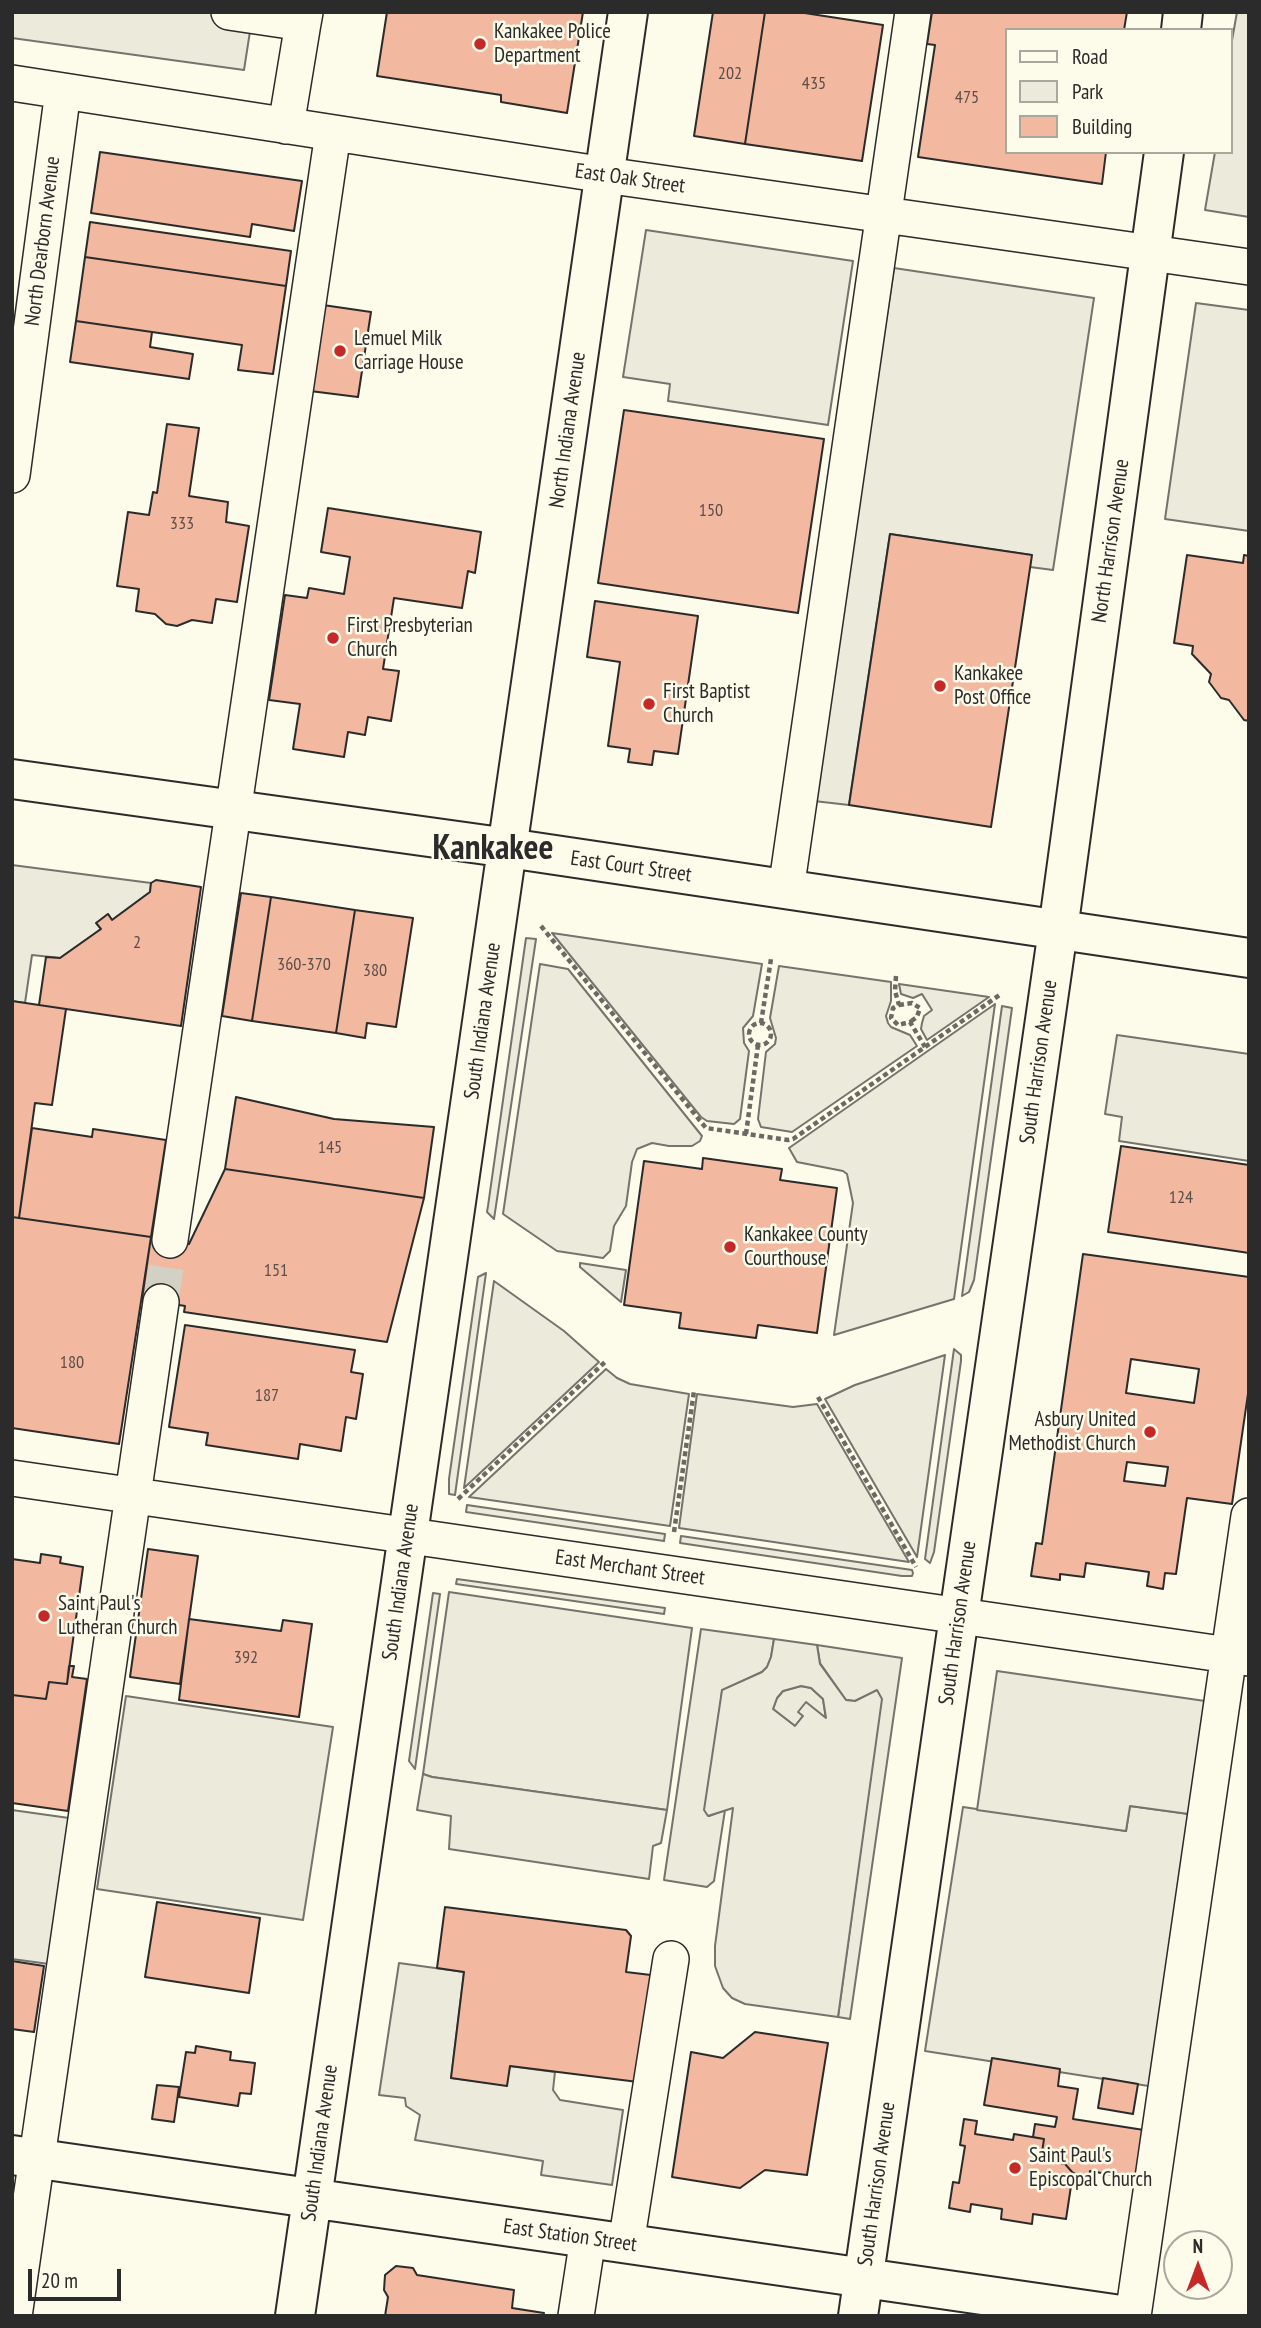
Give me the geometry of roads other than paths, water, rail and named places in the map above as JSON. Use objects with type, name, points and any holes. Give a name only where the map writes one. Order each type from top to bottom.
[{"type":"main road","name":"North Indiana Avenue","points":[[508,848],[628,12]]},
{"type":"main road","name":"North Harrison Avenue","points":[[1058,930],[1164,154]]},
{"type":"main road","name":"East Court Street","points":[[12,779],[508,848],[1249,958]]},
{"type":"main road","name":"South Indiana Avenue","points":[[295,2316],[508,848]]},
{"type":"main road","name":"South Harrison Avenue","points":[[858,2316],[1058,930]]},
{"type":"main road","name":"East Station Street","points":[[24,2157],[863,2278],[1000,2307],[1131,2316]]},
{"type":"street","points":[[229,12],[304,18],[286,126]]},
{"type":"street","points":[[786,890],[913,12]]},
{"type":"street","name":"East Oak Street","points":[[12,83],[605,175],[1249,267]]},
{"type":"street","name":"North Dearborn Avenue","points":[[12,475],[63,91]]},
{"type":"street","points":[[170,1240],[333,133]]},
{"type":"street","points":[[14,2316],[24,2157],[133,1496],[161,1302]]},
{"type":"street","name":"East Merchant Street","points":[[12,1478],[1239,1657]]},
{"type":"street","points":[[1131,2316],[1239,1657],[1249,1516]]},
{"type":"street","points":[[626,2244],[671,1959]]},
{"type":"street","points":[[576,2316],[588,2238]]},
{"type":"tunnel","points":[[161,1302],[170,1240]]},
{"type":"place","name":"Kankakee Police Department","points":[[480,44]]},
{"type":"place","name":"Lemuel Milk Carriage House","points":[[340,351]]},
{"type":"place","name":"First Presbyterian Church","points":[[333,638]]},
{"type":"place","name":"Kankakee Post Office","points":[[940,686]]},
{"type":"place","name":"First Baptist Church","points":[[649,704]]},
{"type":"place","name":"Kankakee County Courthouse","points":[[730,1247]]},
{"type":"place","name":"Asbury United Methodist Church","points":[[1150,1432]]},
{"type":"place","name":"Saint Paul's Lutheran Church","points":[[44,1616]]},
{"type":"place","name":"Saint Paul's Episcopal Church","points":[[1015,2168]]},
{"type":"district","name":"Kankakee","points":[[493,849]]}]
